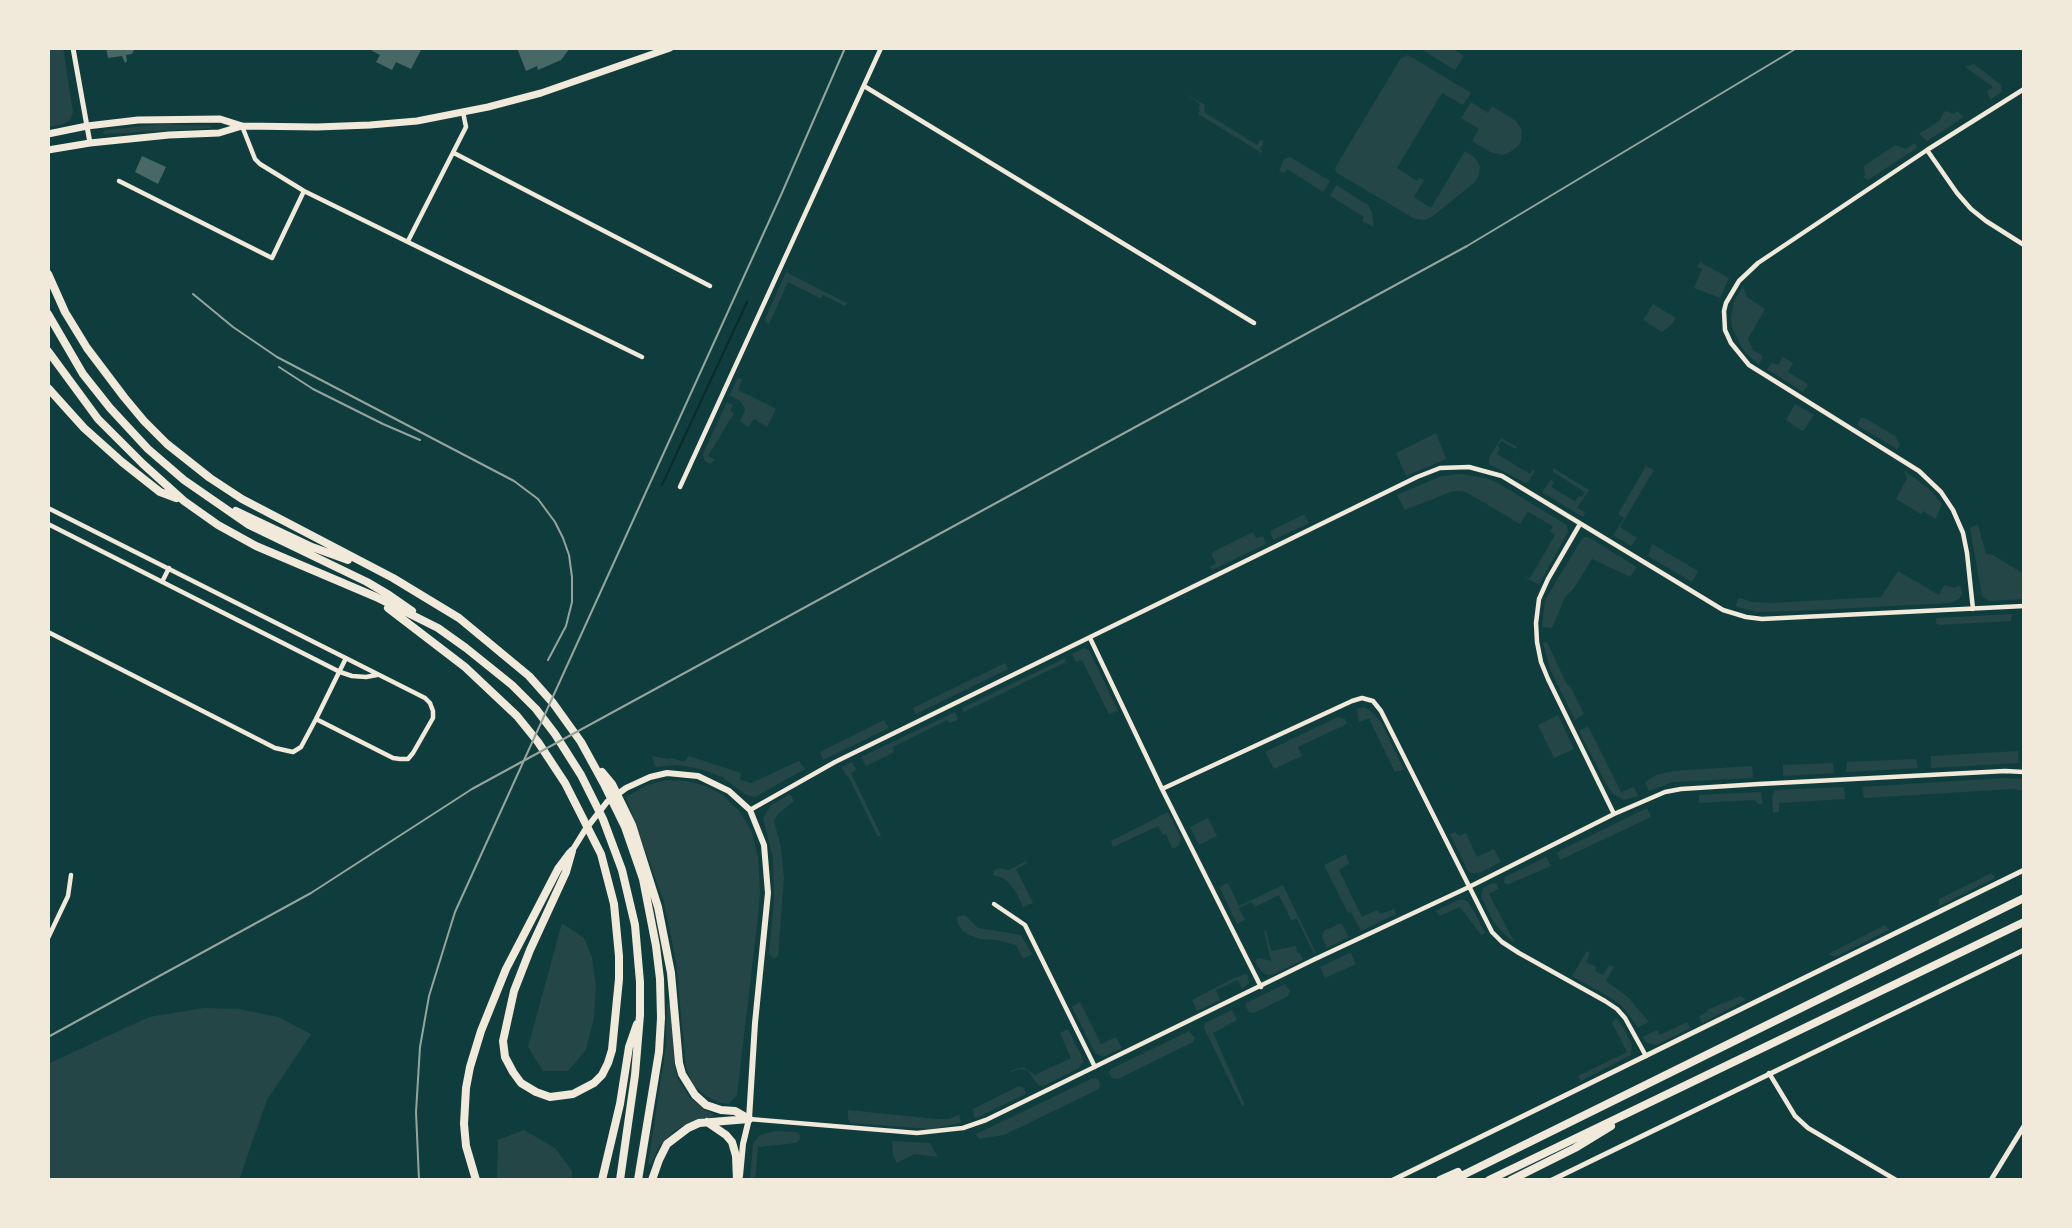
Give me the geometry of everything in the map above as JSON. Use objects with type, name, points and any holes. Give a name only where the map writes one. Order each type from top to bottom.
[{"type":"highway","points":[[48,274],[65,312],[94,357],[137,413],[173,449],[242,499],[385,574],[459,618],[519,667],[553,703],[591,759],[628,826],[649,874],[671,973],[682,1074],[691,1090],[706,1105],[721,1110],[735,1111],[749,1119]]},
{"type":"highway","points":[[48,314],[83,374],[110,408],[148,449],[184,480],[249,525],[389,595],[466,648],[512,685],[536,709],[564,747],[589,789],[609,833],[621,870],[634,926],[640,982],[640,1015],[635,1075],[620,1180]]},
{"type":"highway","points":[[48,351],[98,419],[136,458],[184,501],[218,525],[256,546],[376,597],[427,622]]},
{"type":"highway","points":[[48,388],[84,428],[122,462],[160,492],[184,501]]},
{"type":"highway","points":[[209,498],[312,547],[385,574]]},
{"type":"highway","points":[[376,597],[400,618],[438,645],[498,697],[529,730],[555,766],[576,802],[593,838],[610,884],[618,932],[619,979],[612,1050],[605,1069],[594,1083],[573,1094],[550,1096],[536,1092],[521,1083],[506,1057],[504,1041],[514,991],[566,872],[572,851]]},
{"type":"highway","points":[[628,826],[650,909],[660,979],[661,1009],[659,1052],[638,1180]]},
{"type":"highway","points":[[476,1180],[466,1146],[464,1124],[465,1088],[470,1067],[481,1031],[506,969],[558,869],[572,851]]},
{"type":"highway","points":[[1453,1180],[2024,898]]},
{"type":"highway","points":[[1489,1180],[2024,922]]},
{"type":"highway","points":[[602,1180],[620,1104],[628,1047],[640,1015]]},
{"type":"highway","points":[[1511,1180],[1575,1148],[1660,1096]]},
{"type":"highway","points":[[652,1180],[658,1160],[667,1144],[688,1128],[707,1122],[749,1119]]},
{"type":"highway","points":[[707,1122],[732,1142],[738,1180]]},
{"type":"highway","points":[[1440,1180],[1511,1150]]},
{"type":"main road","points":[[48,135],[87,126],[138,120],[220,119],[242,126],[358,126],[417,121],[541,93],[670,48]]},
{"type":"main road","points":[[48,150],[169,135],[219,134],[242,126]]},
{"type":"main road","points":[[572,851],[607,802],[626,788],[650,777],[667,773],[698,776],[729,791],[750,810],[764,845],[768,893],[755,1023],[749,1119],[738,1180]]},
{"type":"street","points":[[73,48],[90,143]]},
{"type":"street","points":[[680,487],[881,48]]},
{"type":"street","points":[[864,86],[1254,323]]},
{"type":"street","points":[[1973,609],[1963,532],[1953,510],[1936,487],[1919,471],[1749,365],[1731,344],[1724,321],[1726,303],[1747,272],[1927,150],[2024,89]]},
{"type":"street","points":[[408,241],[466,127],[463,112]]},
{"type":"street","points":[[242,126],[260,164],[304,192],[642,357]]},
{"type":"street","points":[[1927,150],[1971,209],[2024,245]]},
{"type":"street","points":[[454,153],[710,286]]},
{"type":"street","points":[[119,182],[272,258],[304,192]]},
{"type":"street","points":[[750,810],[835,762],[1440,468],[1469,467],[1502,476],[1723,610],[1746,617],[1762,619],[2024,606]]},
{"type":"street","points":[[48,508],[425,698],[433,711],[433,718],[414,753],[408,759],[393,758],[316,719]]},
{"type":"street","points":[[48,524],[340,672],[352,676],[377,675]]},
{"type":"street","points":[[1580,524],[1539,599],[1536,623],[1537,642],[1541,662],[1548,679],[1614,814]]},
{"type":"street","points":[[162,582],[168,568]]},
{"type":"street","points":[[48,632],[275,748],[293,752],[300,747],[316,719],[346,658]]},
{"type":"street","points":[[1090,638],[1261,987]]},
{"type":"street","points":[[1162,789],[1352,701],[1368,698],[1382,711],[1492,932],[1502,942],[1617,1009],[1625,1018],[1646,1056]]},
{"type":"street","points":[[749,1119],[917,1133],[941,1131],[986,1120],[1469,887],[1614,814],[1665,792],[1681,789],[2005,771],[2024,772]]},
{"type":"street","points":[[1393,1180],[2024,870]]},
{"type":"street","points":[[48,938],[68,896],[71,875]]},
{"type":"street","points":[[994,904],[1025,925],[1095,1067]]},
{"type":"street","points":[[1552,1180],[2024,950]]},
{"type":"street","points":[[1769,1073],[1795,1116],[1808,1128],[1893,1179]]},
{"type":"street","points":[[1991,1180],[2024,1126]]},
{"type":"shaded area","points":[[48,48],[63,48],[73,112],[70,120],[64,124],[48,127]]},
{"type":"shaded area","points":[[1419,48],[1453,48],[1464,56],[1455,70]]},
{"type":"shaded area","points":[[1408,55],[1471,93],[1463,105],[1442,93],[1397,168],[1417,181],[1419,178],[1424,180],[1414,197],[1431,208],[1465,151],[1475,158],[1480,166],[1475,182],[1425,220],[1415,219],[1337,173],[1335,168],[1401,58]]},
{"type":"shaded area","points":[[1974,64],[2001,85],[2002,92],[1990,100],[1987,91],[1992,86],[1965,67]]},
{"type":"shaded area","points":[[1186,94],[1205,105],[1204,112],[1257,145],[1260,140],[1263,141],[1259,157],[1260,152],[1198,114],[1200,104]]},
{"type":"shaded area","points":[[1471,102],[1488,113],[1492,106],[1516,121],[1522,130],[1519,145],[1509,153],[1502,155],[1490,152],[1472,141],[1479,129],[1461,118]]},
{"type":"shaded area","points":[[1947,111],[1954,114],[1957,111],[1964,117],[1927,141],[1919,134],[1940,120]]},
{"type":"shaded area","points":[[163,124],[211,126],[211,128],[102,133],[105,130]]},
{"type":"shaded area","points":[[1915,143],[1917,148],[1868,180],[1863,177],[1865,176],[1864,166],[1895,145],[1906,149]]},
{"type":"shaded area","points":[[1290,157],[1330,181],[1323,192],[1287,169],[1284,173],[1279,171],[1284,159]]},
{"type":"shaded area","points":[[1336,185],[1368,205],[1372,212],[1374,227],[1362,221],[1364,217],[1330,196]]},
{"type":"shaded area","points":[[1700,262],[1729,278],[1720,298],[1694,288],[1702,269],[1697,267]]},
{"type":"shaded area","points":[[786,272],[847,303],[845,306],[823,295],[820,298],[788,282],[769,324],[765,322]]},
{"type":"shaded area","points":[[1743,286],[1747,297],[1765,309],[1748,339],[1753,350],[1763,356],[1759,365],[1741,346],[1732,327],[1734,301]]},
{"type":"shaded area","points":[[1653,304],[1676,318],[1662,332],[1643,320]]},
{"type":"shaded area","points":[[1783,357],[1793,363],[1788,372],[1808,384],[1803,392],[1767,369],[1772,363],[1778,365]]},
{"type":"shaded area","points":[[737,379],[742,380],[738,390],[776,409],[767,427],[754,419],[748,427],[740,421],[745,411],[744,407],[740,401],[730,395]]},
{"type":"shaded area","points":[[727,402],[733,405],[730,411],[734,413],[708,456],[715,460],[710,464],[704,460],[703,454]]},
{"type":"shaded area","points":[[1795,404],[1814,415],[1802,431],[1786,420]]},
{"type":"shaded area","points":[[1861,418],[1865,418],[1895,436],[1900,445],[1897,449],[1857,425]]},
{"type":"shaded area","points":[[1436,433],[1446,459],[1406,476],[1396,453]]},
{"type":"shaded area","points":[[1501,438],[1517,447],[1516,449],[1501,441],[1497,454],[1530,474],[1533,469],[1535,471],[1528,482],[1489,464],[1489,458]]},
{"type":"shaded area","points":[[1646,466],[1654,470],[1620,527],[1637,538],[1631,546],[1613,535],[1624,518],[1618,514]]},
{"type":"shaded area","points":[[1553,468],[1589,490],[1577,508],[1585,512],[1583,517],[1542,492],[1551,480],[1554,482],[1551,487],[1575,501],[1585,492],[1553,472]]},
{"type":"shaded area","points":[[1905,471],[1928,488],[1942,504],[1936,519],[1923,511],[1921,514],[1896,499],[1907,478]]},
{"type":"shaded area","points":[[1461,474],[1496,482],[1567,525],[1568,532],[1540,583],[1523,576],[1530,578],[1555,535],[1550,532],[1553,526],[1528,512],[1520,524],[1466,492],[1453,491],[1405,510],[1397,495],[1442,476]]},
{"type":"shaded area","points":[[1303,515],[1309,523],[1273,540],[1270,531]]},
{"type":"shaded area","points":[[1978,524],[1986,554],[1993,555],[2024,574],[2024,599],[1989,601],[1982,596],[1970,528]]},
{"type":"shaded area","points":[[1253,532],[1256,538],[1263,536],[1266,544],[1212,570],[1210,567],[1216,563],[1213,552]]},
{"type":"shaded area","points":[[1583,537],[1588,537],[1637,567],[1630,577],[1592,559],[1574,588],[1565,597],[1552,628],[1542,627],[1545,600]]},
{"type":"shaded area","points":[[1652,544],[1698,571],[1692,582],[1648,556]]},
{"type":"shaded area","points":[[1898,571],[1939,595],[1944,585],[1961,587],[1962,594],[1959,599],[1951,603],[1795,611],[1757,612],[1736,605],[1738,599],[1741,598],[1751,602],[1770,603],[1881,597]]},
{"type":"shaded area","points":[[2012,614],[2011,621],[1940,625],[1936,623],[1936,618]]},
{"type":"shaded area","points":[[1547,642],[1567,685],[1570,686],[1584,714],[1575,720],[1550,669],[1543,643]]},
{"type":"shaded area","points":[[1084,648],[1089,650],[1118,711],[1109,714],[1082,660],[1076,662],[1072,654]]},
{"type":"shaded area","points":[[1065,658],[1066,662],[964,712],[962,708]]},
{"type":"shaded area","points":[[1005,663],[1008,669],[916,714],[913,708]]},
{"type":"shaded area","points":[[1364,707],[1381,722],[1404,770],[1395,772],[1370,721],[1371,718],[1359,722],[1357,710]]},
{"type":"shaded area","points":[[955,712],[958,720],[950,723],[947,720],[893,747],[894,752],[866,766],[861,757]]},
{"type":"shaded area","points":[[1558,715],[1574,749],[1554,758],[1538,725]]},
{"type":"shaded area","points":[[1338,717],[1345,719],[1347,724],[1298,747],[1302,756],[1274,769],[1265,752]]},
{"type":"shaded area","points":[[884,720],[889,728],[823,760],[820,752]]},
{"type":"shaded area","points":[[1588,726],[1621,792],[1634,787],[1638,796],[1624,800],[1613,794],[1579,731]]},
{"type":"shaded area","points":[[2018,751],[2019,763],[1931,768],[1931,756]]},
{"type":"shaded area","points":[[652,756],[684,762],[689,756],[741,773],[740,780],[751,783],[799,761],[805,769],[755,797],[746,795],[722,777],[701,769],[677,765],[655,767]]},
{"type":"shaded area","points":[[1916,759],[1918,768],[1846,772],[1847,762]]},
{"type":"shaded area","points":[[852,762],[856,770],[851,773],[881,835],[878,837],[842,768]]},
{"type":"shaded area","points":[[1833,763],[1834,773],[1783,776],[1783,765]]},
{"type":"shaded area","points":[[1752,766],[1753,778],[1673,782],[1649,791],[1645,782],[1656,775],[1673,771]]},
{"type":"shaded area","points":[[2003,778],[2024,779],[2024,791],[2014,789],[1864,798],[1862,787]]},
{"type":"shaded area","points":[[667,780],[687,781],[706,786],[723,795],[740,812],[752,832],[758,857],[760,891],[758,917],[737,1095],[729,1104],[720,1103],[706,1096],[694,1086],[686,1068],[676,961],[664,902],[626,797],[647,785]]},
{"type":"shaded area","points":[[1844,787],[1845,799],[1779,803],[1779,812],[1773,813],[1772,797],[1775,790]]},
{"type":"shaded area","points":[[1761,792],[1763,804],[1758,804],[1755,800],[1699,803],[1699,795]]},
{"type":"shaded area","points":[[790,794],[794,801],[778,814],[774,821],[781,848],[784,878],[778,956],[774,959],[769,954],[774,900],[773,858],[763,818],[771,805]]},
{"type":"shaded area","points":[[1647,808],[1651,817],[1560,860],[1557,852]]},
{"type":"shaded area","points":[[1168,812],[1181,838],[1179,845],[1175,848],[1172,848],[1166,834],[1163,835],[1158,826],[1113,847],[1111,841]]},
{"type":"shaded area","points":[[1208,818],[1217,836],[1199,845],[1190,827]]},
{"type":"shaded area","points":[[1455,832],[1459,836],[1466,833],[1477,857],[1494,849],[1501,862],[1479,873],[1471,873],[1450,834]]},
{"type":"shaded area","points":[[1346,854],[1349,864],[1339,870],[1362,917],[1377,910],[1380,914],[1394,909],[1396,914],[1361,931],[1351,912],[1348,913],[1324,865]]},
{"type":"shaded area","points":[[1546,857],[1551,866],[1509,884],[1504,883],[1505,877]]},
{"type":"shaded area","points":[[1026,861],[1028,863],[1016,869],[1033,903],[1023,907],[1008,882],[993,875],[998,868],[1009,870]]},
{"type":"shaded area","points":[[1992,873],[1995,878],[1939,906],[1939,899]]},
{"type":"shaded area","points":[[1228,883],[1239,906],[1283,885],[1316,953],[1314,954],[1297,919],[1291,920],[1279,895],[1255,907],[1251,902],[1239,908],[1245,920],[1237,924],[1220,888]]},
{"type":"shaded area","points":[[1493,883],[1497,884],[1498,889],[1489,894],[1515,943],[1494,923],[1481,896],[1483,888]]},
{"type":"shaded area","points":[[1458,900],[1465,900],[1469,903],[1484,934],[1481,935],[1460,907],[1439,916],[1436,911]]},
{"type":"shaded area","points":[[965,915],[978,928],[1021,935],[1032,954],[1023,959],[1016,945],[969,935],[958,924],[957,917]]},
{"type":"shaded area","points":[[562,923],[584,938],[592,958],[596,986],[594,1018],[586,1050],[568,1071],[543,1071],[528,1047]]},
{"type":"shaded area","points":[[1341,923],[1349,937],[1327,948],[1322,937],[1324,931]]},
{"type":"shaded area","points":[[1885,925],[1889,930],[1835,957],[1828,954]]},
{"type":"shaded area","points":[[1266,930],[1271,951],[1296,946],[1297,953],[1300,953],[1303,960],[1274,974],[1267,975],[1262,972],[1255,961],[1259,958],[1271,961],[1264,931]]},
{"type":"shaded area","points":[[1587,951],[1590,953],[1586,962],[1596,967],[1595,971],[1603,975],[1609,965],[1614,967],[1606,981],[1628,997],[1649,1022],[1638,1028],[1623,1007],[1572,976]]},
{"type":"shaded area","points":[[1349,953],[1356,964],[1325,978],[1320,967]]},
{"type":"shaded area","points":[[1247,974],[1249,983],[1242,989],[1238,980],[1216,990],[1220,1000],[1197,1011],[1192,1000],[1234,978]]},
{"type":"shaded area","points":[[1285,984],[1290,991],[1288,996],[1254,1013],[1249,1012],[1246,1003]]},
{"type":"shaded area","points":[[1741,996],[1746,1000],[1702,1023],[1699,1016],[1708,1012],[1707,1010]]},
{"type":"shaded area","points":[[1080,1002],[1101,1044],[1116,1037],[1122,1048],[1103,1057],[1095,1053],[1072,1007]]},
{"type":"shaded area","points":[[667,1004],[670,1004],[675,1068],[678,1079],[690,1098],[714,1114],[713,1117],[692,1121],[674,1131],[658,1148],[651,1165],[648,1164],[666,1046]]},
{"type":"shaded area","points":[[204,1008],[239,1009],[278,1017],[311,1034],[267,1100],[239,1180],[48,1180],[48,1064],[149,1017]]},
{"type":"shaded area","points":[[1232,1010],[1237,1020],[1213,1033],[1245,1105],[1242,1106],[1204,1028],[1205,1023]]},
{"type":"shaded area","points":[[1616,1018],[1632,1045],[1631,1055],[1581,1081],[1578,1076],[1627,1052],[1612,1023]]},
{"type":"shaded area","points":[[1687,1022],[1690,1028],[1657,1045],[1647,1043],[1642,1037],[1657,1030],[1660,1035]]},
{"type":"shaded area","points":[[1068,1029],[1084,1061],[1079,1068],[1043,1086],[1038,1085],[1027,1070],[1010,1071],[1024,1067],[1035,1075],[1071,1058],[1060,1033]]},
{"type":"shaded area","points":[[1189,1031],[1195,1038],[1193,1042],[1118,1079],[1112,1078],[1109,1073],[1111,1069]]},
{"type":"shaded area","points":[[1093,1078],[1098,1079],[1099,1089],[1004,1135],[979,1139],[976,1134]]},
{"type":"shaded area","points":[[1019,1086],[1024,1088],[1026,1094],[974,1117],[973,1109]]},
{"type":"shaded area","points":[[848,1110],[936,1119],[949,1119],[959,1115],[961,1123],[931,1129],[850,1123]]},
{"type":"shaded area","points":[[524,1130],[555,1148],[572,1171],[572,1180],[497,1180],[498,1140]]},
{"type":"shaded area","points":[[775,1131],[796,1132],[800,1135],[800,1139],[796,1143],[758,1147],[755,1180],[750,1180],[753,1143],[760,1135]]},
{"type":"shaded area","points":[[892,1141],[930,1143],[938,1157],[914,1154],[897,1163],[893,1155]]},
{"type":"building","points":[[106,48],[135,48],[132,54],[126,55],[125,63],[122,56],[108,58]]},
{"type":"building","points":[[367,48],[422,48],[411,69],[396,62],[392,70],[376,62],[380,55]]},
{"type":"building","points":[[517,48],[570,48],[561,60],[538,70],[537,66],[526,71]]},
{"type":"building","points":[[142,156],[166,167],[158,184],[135,172]]},
{"type":"waterway","points":[[662,485],[747,302]]},
{"type":"railway","points":[[419,1180],[416,1112],[420,1047],[429,996],[455,912],[781,195],[845,48]]},
{"type":"railway","points":[[48,1037],[311,893],[472,789],[1467,246],[1797,48]]},
{"type":"railway","points":[[193,294],[233,327],[277,357],[514,481],[538,499],[555,522],[563,538],[569,555],[572,577],[572,602],[566,626],[548,660]]},
{"type":"railway","points":[[279,367],[313,389],[420,440]]}]
